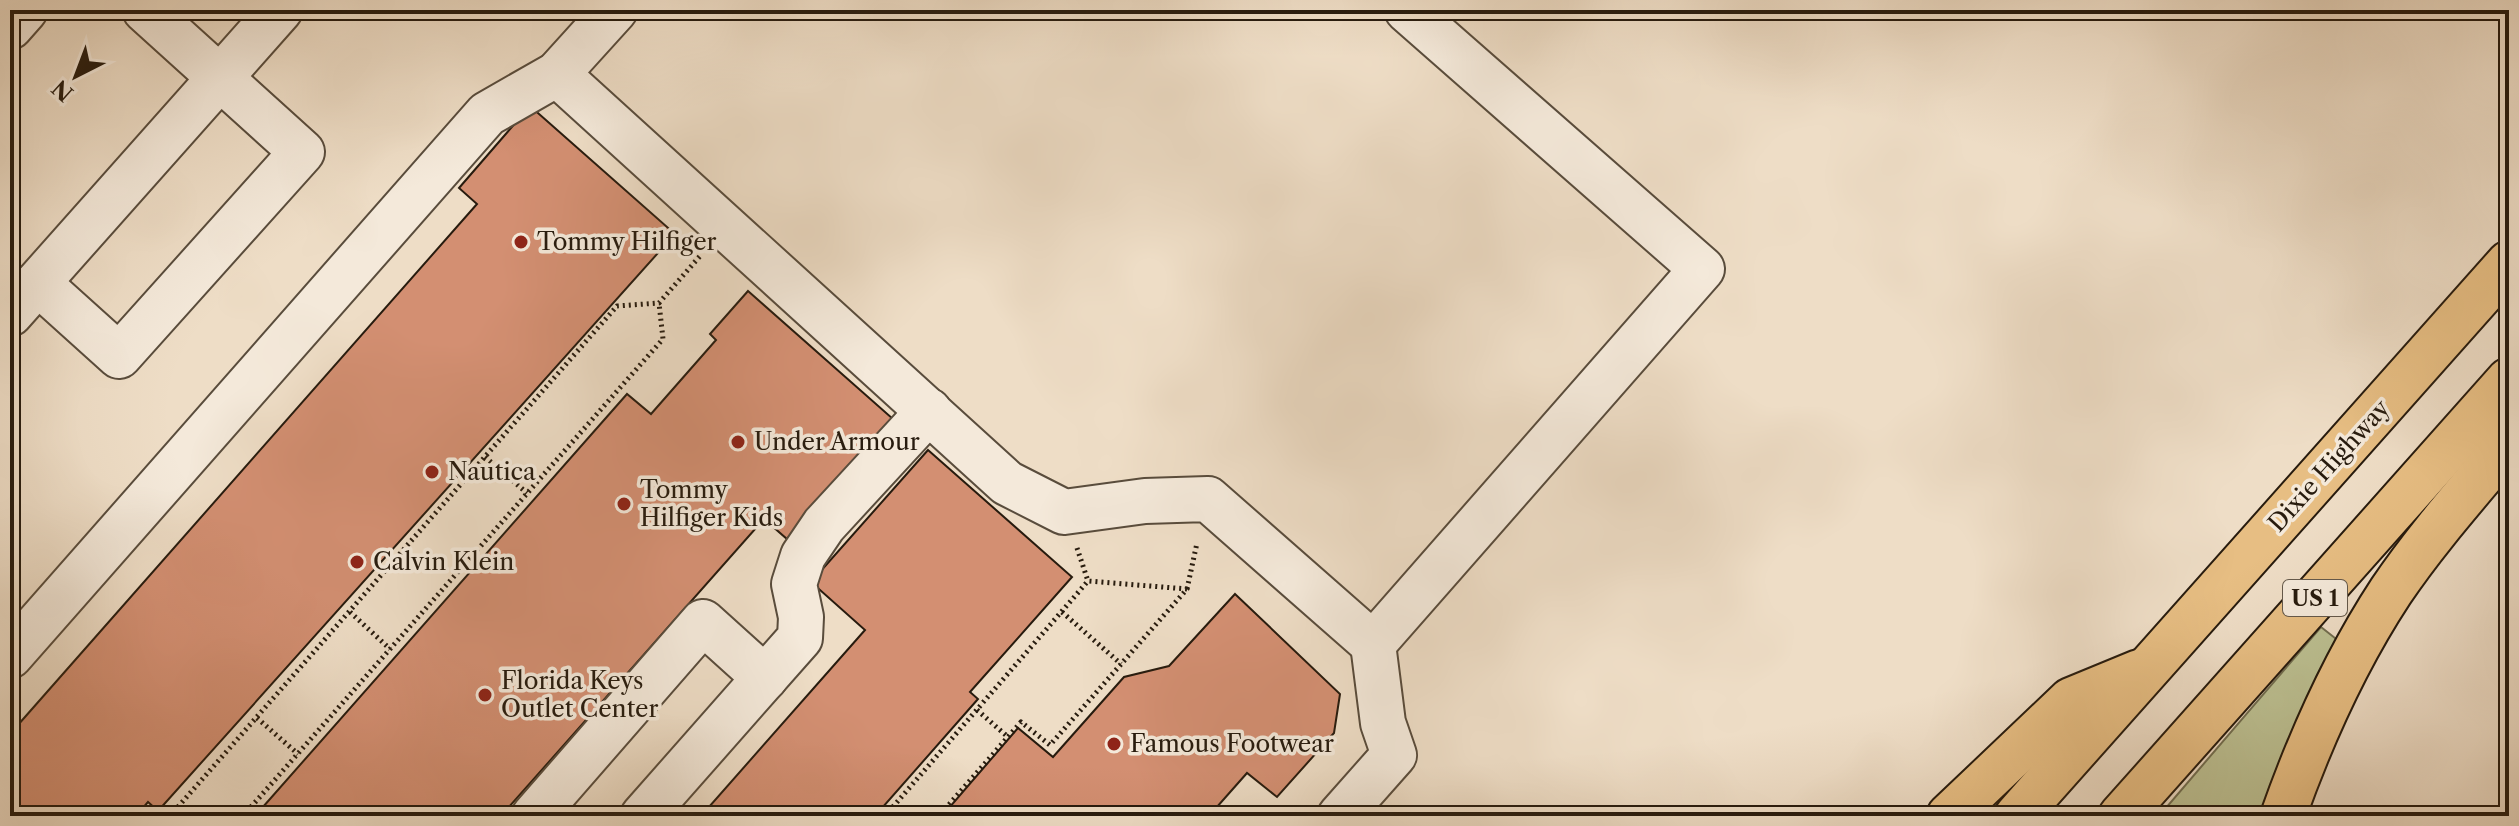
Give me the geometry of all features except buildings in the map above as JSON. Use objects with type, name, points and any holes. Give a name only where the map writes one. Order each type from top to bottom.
[{"type":"highway","name":"Dixie Highway","points":[[2017,816],[2509,263]]},
{"type":"highway","name":"US 1","points":[[2121,816],[2509,380]]},
{"type":"highway","points":[[2283,816],[2328,705],[2368,628],[2423,549],[2509,443]]},
{"type":"highway","points":[[1949,816],[2071,700],[2149,668]]},
{"type":"lane","points":[[10,27],[25,10]]},
{"type":"lane","points":[[145,10],[220,78],[302,152],[119,356],[24,298],[220,78],[280,10]]},
{"type":"lane","points":[[10,656],[487,114],[557,74],[615,10]]},
{"type":"lane","points":[[1373,644],[1702,269],[1407,10]]},
{"type":"lane","points":[[557,74],[1007,483],[1064,512],[1145,501],[1208,499],[1373,644],[1383,723],[1394,755],[1340,816]]},
{"type":"lane","points":[[643,816],[800,638],[801,617],[794,584],[803,556],[824,525],[929,411]]},
{"type":"lane","points":[[534,816],[703,622],[765,678]]},
{"type":"path","points":[[170,816],[617,306],[659,303],[726,226]]},
{"type":"path","points":[[243,816],[663,339],[659,303]]},
{"type":"path","points":[[485,457],[527,493]]},
{"type":"path","points":[[889,815],[1088,581],[1187,589],[1050,745],[1021,722],[939,816]]},
{"type":"path","points":[[350,612],[390,649]]},
{"type":"path","points":[[1062,612],[1121,664]]},
{"type":"path","points":[[977,710],[1008,737]]},
{"type":"path","points":[[257,718],[298,754]]},
{"type":"green space","points":[[2321,627],[2340,642],[2268,816],[2159,816]]},
{"type":"place","name":"Tommy Hilfiger","points":[[521,242]]},
{"type":"place","name":"Under Armour","points":[[738,442]]},
{"type":"place","name":"Nautica","points":[[432,472]]},
{"type":"place","name":"Tommy Hilfiger Kids","points":[[624,504]]},
{"type":"place","name":"Calvin Klein","points":[[357,562]]},
{"type":"place","name":"Florida Keys Outlet Center","points":[[485,695]]},
{"type":"place","name":"Famous Footwear","points":[[1114,744]]}]
